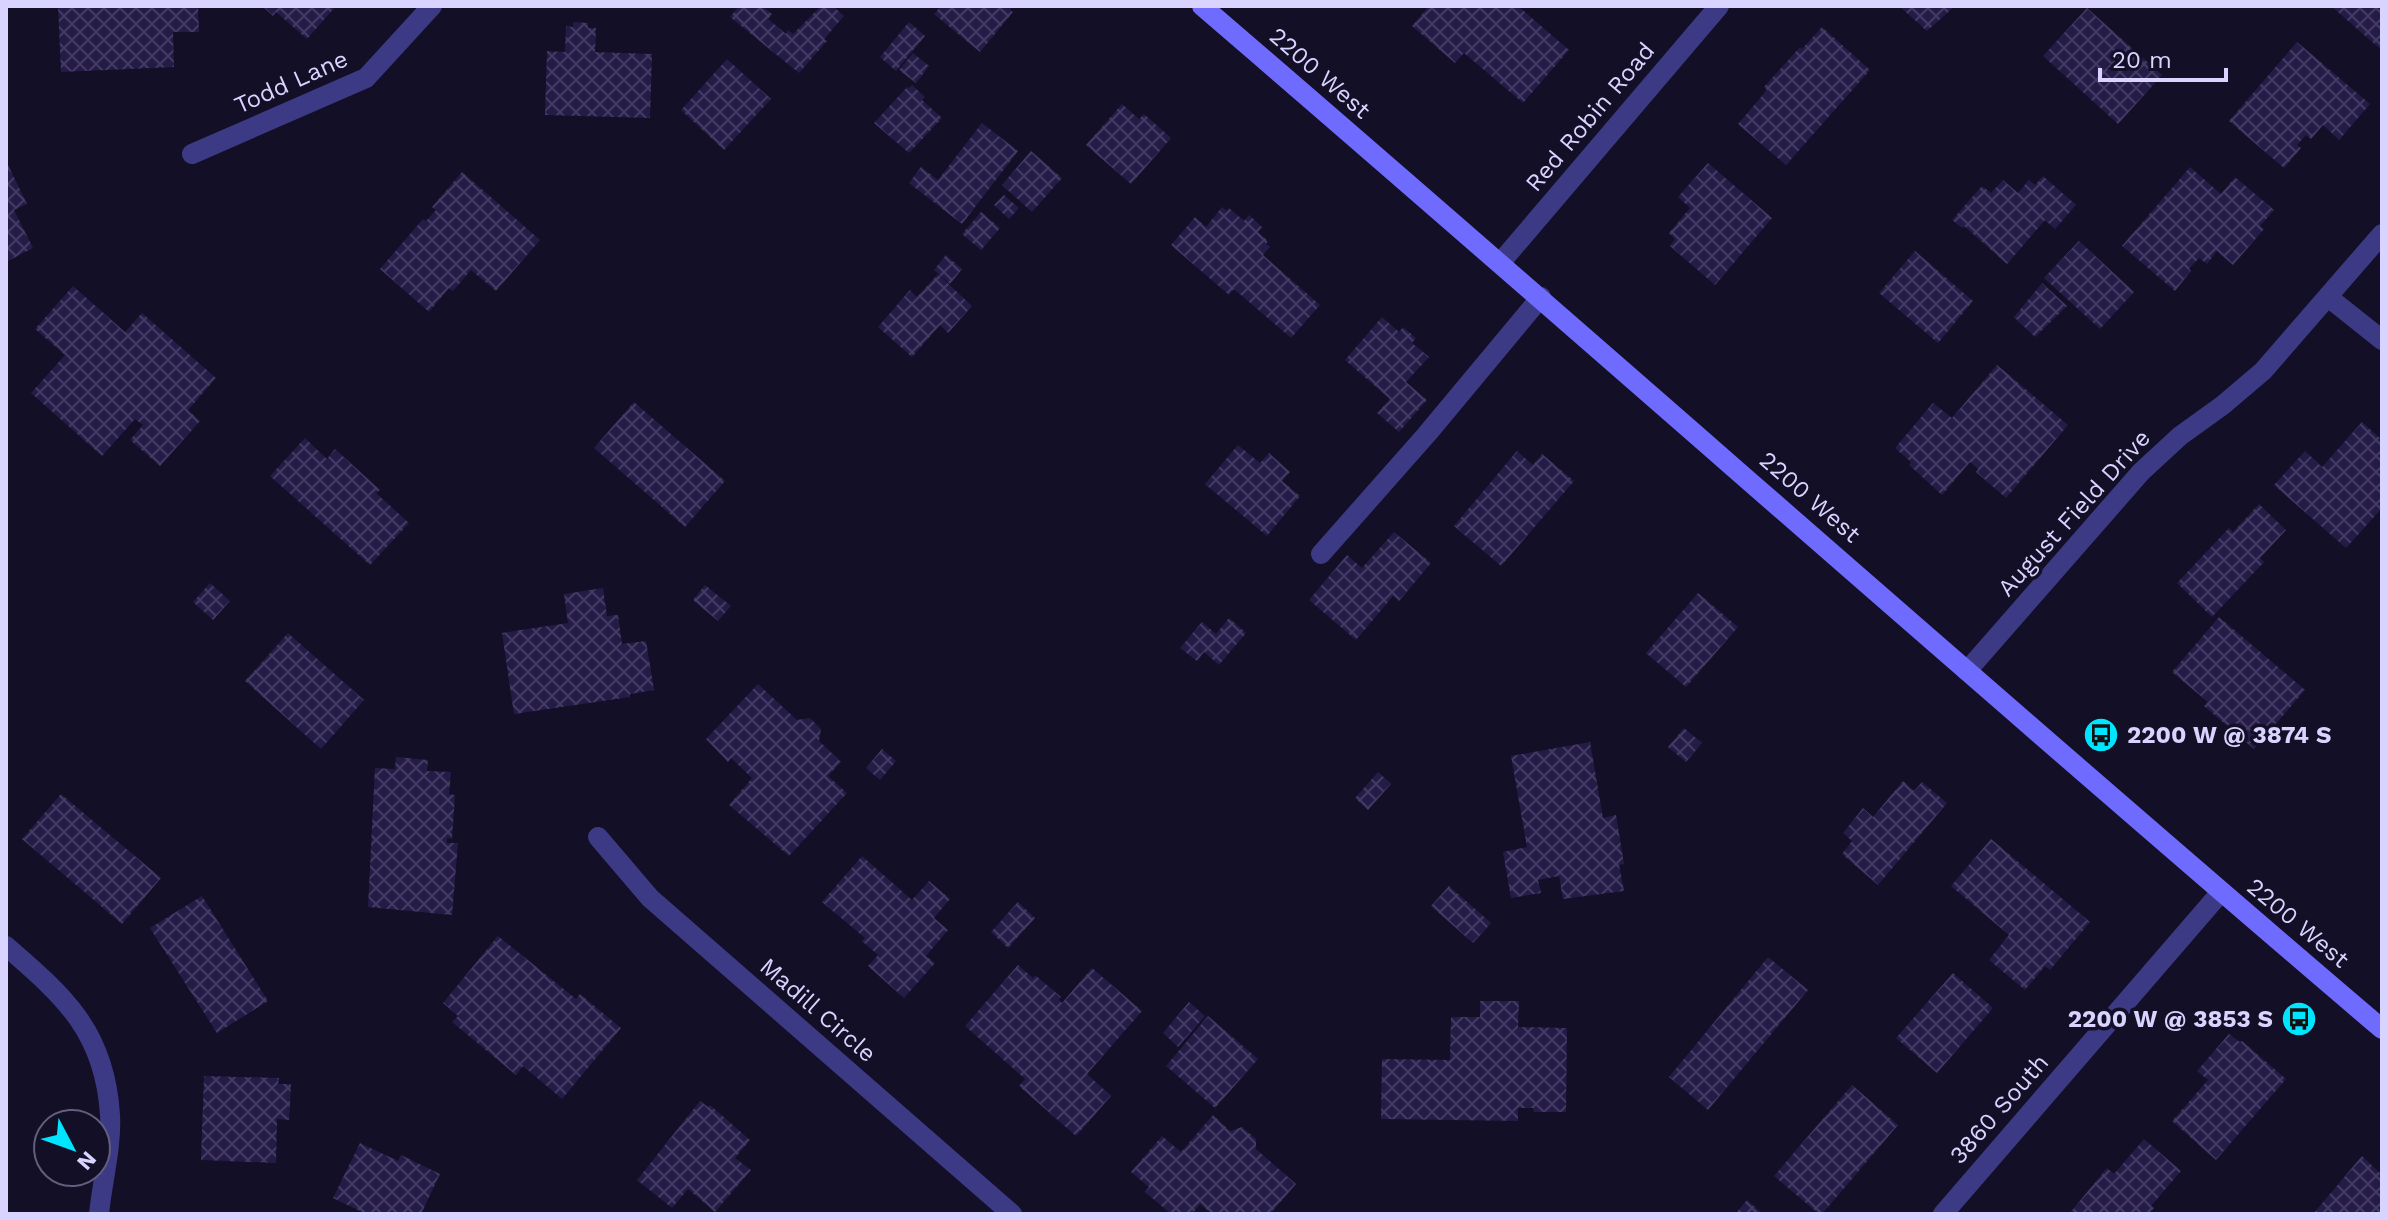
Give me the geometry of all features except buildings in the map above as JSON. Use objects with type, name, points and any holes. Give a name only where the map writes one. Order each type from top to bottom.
[{"type":"street","name":"Todd Lane","points":[[192,154],[366,78],[432,6]]},
{"type":"street","name":"2200 West","points":[[1202,6],[1501,262],[1967,671],[2382,1029]]},
{"type":"street","name":"Red Robin Road","points":[[1501,262],[1719,6]]},
{"type":"street","name":"August Field Drive","points":[[1967,671],[2141,472],[2180,436],[2263,371],[2382,234]]},
{"type":"street","points":[[1321,554],[1427,434],[1541,297]]},
{"type":"street","points":[[2328,297],[2382,340]]},
{"type":"street","name":"Madill Circle","points":[[598,837],[650,898],[1012,1214]]},
{"type":"street","name":"3860 South","points":[[1943,1214],[2221,892]]},
{"type":"street","points":[[6,946],[50,984],[83,1023],[103,1063],[110,1117],[99,1214]]},
{"type":"place","name":"2200 W @ 3874 S","points":[[2101,735]]},
{"type":"place","name":"2200 W @ 3853 S","points":[[2299,1019]]}]
